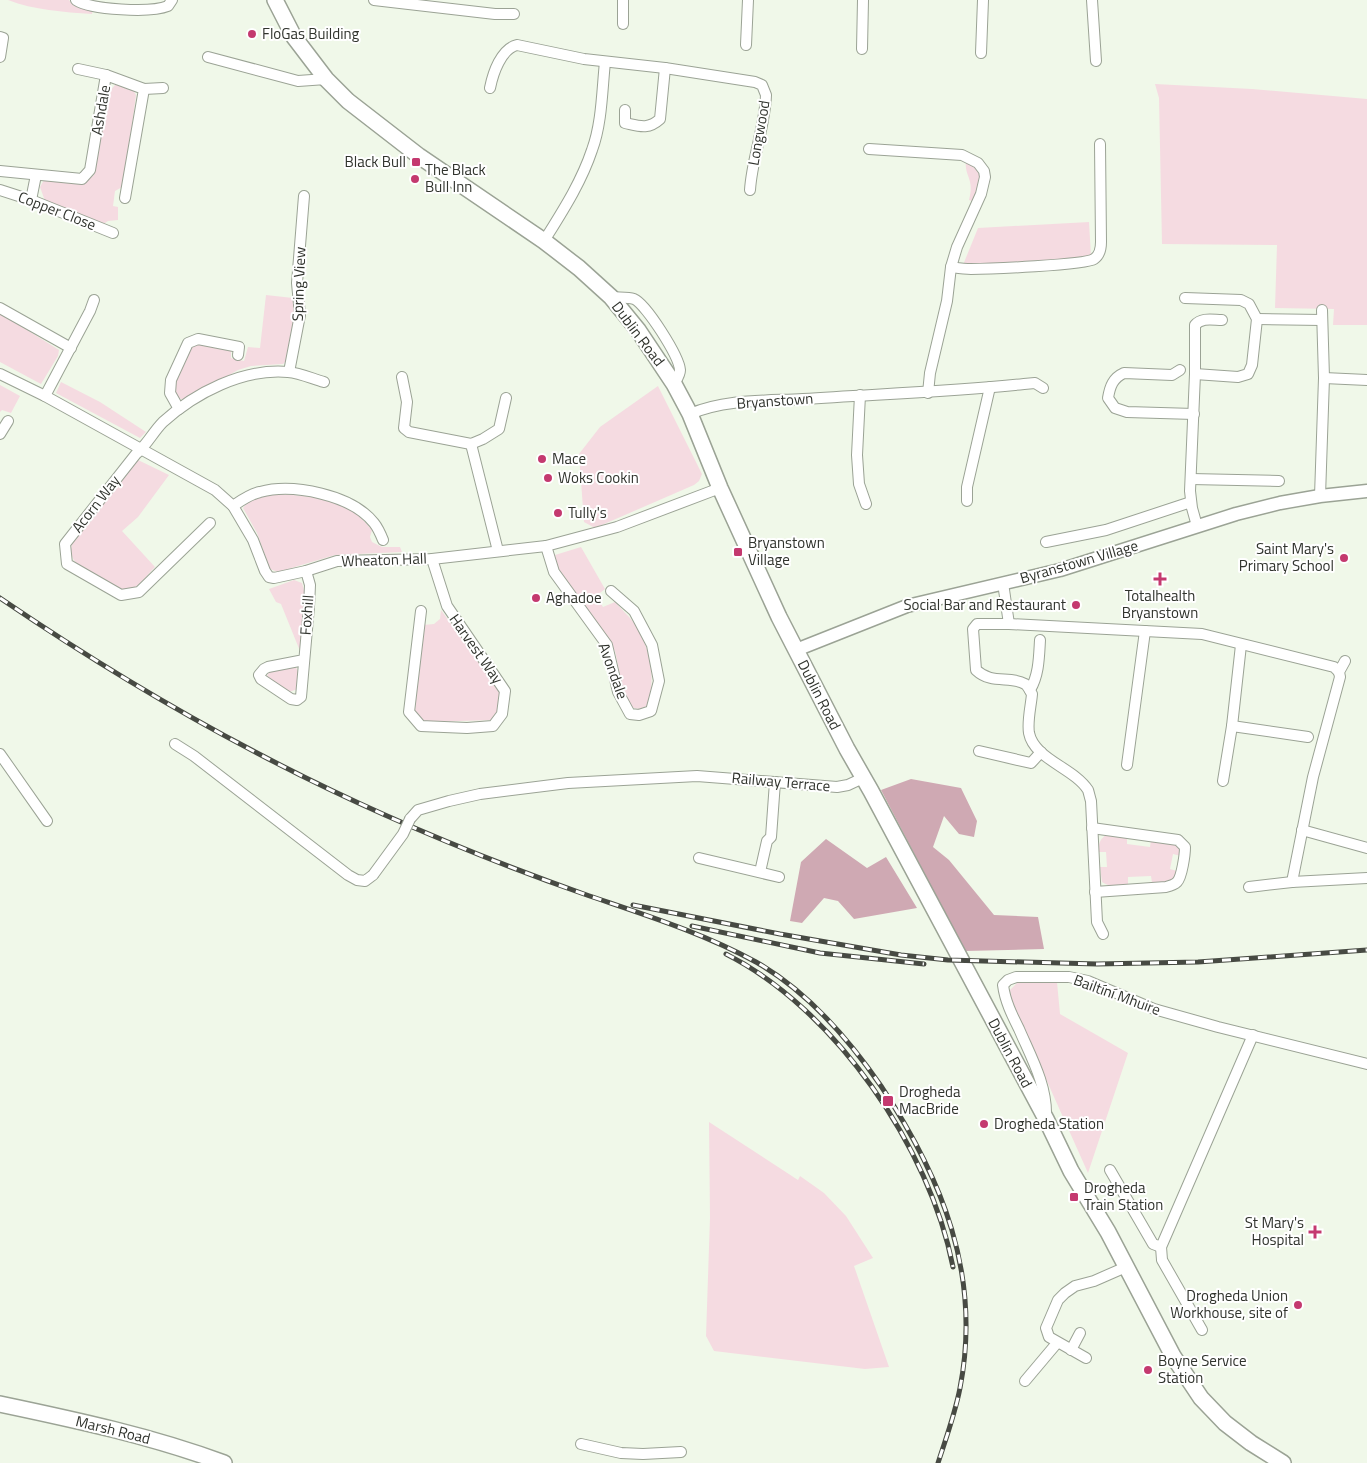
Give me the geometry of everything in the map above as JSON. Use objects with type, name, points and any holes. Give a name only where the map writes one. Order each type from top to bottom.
[{"type":"main road","name":"Dublin Road","points":[[275,0],[294,37],[326,79],[348,101],[413,152],[579,268],[611,297],[638,330],[674,384],[690,414],[720,488],[796,650],[1046,1119],[1071,1171],[1108,1232],[1173,1356],[1201,1398],[1225,1422],[1251,1443],[1283,1463]]},
{"type":"main road","name":"Marsh Road","points":[[0,1404],[181,1447],[224,1463]]},
{"type":"street","points":[[76,0],[82,4],[96,7],[148,10],[168,6],[172,0]]},
{"type":"street","points":[[374,0],[433,3],[496,14],[514,14]]},
{"type":"street","points":[[623,0],[623,24]]},
{"type":"street","points":[[746,45],[748,0]]},
{"type":"street","points":[[862,0],[862,49]]},
{"type":"street","points":[[981,53],[983,0]]},
{"type":"street","points":[[1092,0],[1096,61]]},
{"type":"street","points":[[0,37],[3,38],[0,57]]},
{"type":"street","name":"Longwood","points":[[490,88],[500,60],[511,47],[517,45],[605,62],[665,68],[755,82],[762,85],[765,89],[766,101],[751,175],[750,190]]},
{"type":"street","points":[[208,57],[298,81],[326,79]]},
{"type":"street","points":[[544,242],[574,193],[593,148],[605,62]]},
{"type":"street","points":[[624,110],[625,123],[652,126],[660,119],[665,68]]},
{"type":"street","points":[[78,69],[106,75]]},
{"type":"street","name":"Ashdale","points":[[0,171],[82,179],[90,170],[106,75],[144,89]]},
{"type":"street","points":[[125,198],[144,89],[163,88]]},
{"type":"street","points":[[952,267],[969,269],[1059,264],[1089,261],[1096,257],[1100,250],[1101,242],[1100,144]]},
{"type":"street","points":[[869,149],[962,155],[973,159],[982,166],[985,177],[957,247],[947,302],[930,373],[928,393]]},
{"type":"street","points":[[31,200],[36,175]]},
{"type":"street","name":"Copper Close","points":[[0,190],[31,200],[113,233]]},
{"type":"street","name":"Spring View","points":[[289,372],[300,315],[297,282],[304,196]]},
{"type":"street","points":[[1185,298],[1241,300],[1249,304],[1257,319],[1252,366],[1248,374],[1238,377],[1195,374]]},
{"type":"street","points":[[45,396],[94,300]]},
{"type":"street","points":[[0,308],[71,348]]},
{"type":"street","points":[[1257,319],[1322,315],[1324,378],[1320,496]]},
{"type":"street","points":[[1197,526],[1191,502],[1195,324],[1205,319],[1222,320]]},
{"type":"street","points":[[179,409],[170,393],[170,380],[188,343],[198,339],[239,347],[238,355]]},
{"type":"street","points":[[1180,370],[1172,375],[1124,373],[1118,376],[1112,383],[1108,398],[1114,408],[1127,412],[1194,414]]},
{"type":"street","points":[[141,450],[161,424],[179,409],[230,380],[258,372],[289,372],[324,382]]},
{"type":"street","name":"Wheaton Hall","points":[[0,374],[45,396],[215,490],[233,506],[253,540],[269,577],[274,578],[306,571],[337,561],[432,559],[546,546],[617,527],[720,488]]},
{"type":"street","points":[[402,377],[407,402],[404,428],[409,432],[471,444],[499,429],[506,398]]},
{"type":"street","points":[[1324,378],[1362,378],[1367,380]]},
{"type":"street","points":[[866,504],[859,484],[857,454],[860,395],[928,393],[1035,383],[1043,388]]},
{"type":"street","points":[[967,501],[967,487],[990,388]]},
{"type":"street","name":"Bryanstown","points":[[690,414],[711,406],[860,395]]},
{"type":"street","points":[[0,434],[8,421]]},
{"type":"street","points":[[471,444],[498,551]]},
{"type":"street","name":"Acorn Way","points":[[141,450],[65,544],[67,564],[121,595],[139,592],[210,523]]},
{"type":"street","points":[[1191,479],[1278,481]]},
{"type":"street","points":[[233,506],[247,496],[261,491],[284,489],[338,498],[359,509],[375,523],[383,540]]},
{"type":"street","name":"Byranstown Village","points":[[796,650],[906,606],[1060,570],[1197,526],[1280,503],[1367,491]]},
{"type":"street","points":[[1046,542],[1106,530],[1191,502]]},
{"type":"street","name":"Avondale","points":[[546,546],[554,572],[607,645],[618,692],[626,707],[630,714],[640,715],[650,711],[658,681],[652,645],[634,611],[611,591]]},
{"type":"street","name":"Harvest Way","points":[[421,610],[409,712],[421,726],[467,728],[493,726],[502,714],[505,691],[446,606],[432,559]]},
{"type":"street","name":"Foxhill","points":[[304,660],[268,667],[259,675],[260,680],[291,700],[297,700],[301,697],[302,691],[310,585],[306,571]]},
{"type":"street","points":[[1004,583],[1009,624]]},
{"type":"street","points":[[1103,934],[1097,922],[1091,801],[1088,791],[1071,774],[1032,743],[1029,732],[1032,694],[1025,684],[993,679],[983,676],[976,670],[973,629],[977,624],[1202,634],[1334,667],[1339,672]]},
{"type":"street","points":[[1127,765],[1145,631]]},
{"type":"street","points":[[1030,690],[1034,684],[1038,667],[1040,640]]},
{"type":"street","points":[[1223,781],[1232,726],[1241,645]]},
{"type":"street","points":[[1292,882],[1313,778],[1340,677],[1339,672],[1345,661]]},
{"type":"street","points":[[1232,726],[1308,737]]},
{"type":"street","name":"Railway Terrace","points":[[175,744],[194,756],[348,875],[357,880],[365,881],[373,875],[403,834],[410,818],[418,810],[480,794],[568,783],[697,776],[837,787],[848,785],[863,778]]},
{"type":"street","points":[[979,751],[1032,763],[1041,752]]},
{"type":"street","points":[[0,754],[47,821]]},
{"type":"street","points":[[760,872],[767,841],[771,837],[774,782]]},
{"type":"street","points":[[1092,828],[1178,840],[1185,847],[1178,882],[1166,887],[1095,892]]},
{"type":"street","points":[[1302,830],[1367,848]]},
{"type":"street","points":[[699,858],[779,876]]},
{"type":"street","points":[[1249,887],[1292,882],[1367,878]]},
{"type":"street","name":"Bailtíní Mhuire","points":[[1046,1119],[1046,1103],[1041,1082],[1004,993],[1004,985],[1008,980],[1016,977],[1069,977],[1088,981],[1154,1010],[1367,1064]]},
{"type":"street","points":[[1202,1330],[1162,1260],[1161,1247],[1253,1036]]},
{"type":"street","points":[[1110,1170],[1154,1244],[1161,1247]]},
{"type":"street","points":[[1086,1358],[1049,1337],[1046,1328],[1058,1300],[1075,1286],[1126,1267]]},
{"type":"street","points":[[1071,1350],[1080,1333]]},
{"type":"street","points":[[1025,1382],[1057,1343]]},
{"type":"street","points":[[581,1444],[621,1452],[643,1459],[680,1452]]},
{"type":"shaded area","points":[[8,0],[69,0],[76,7],[93,10],[92,14],[60,11],[28,6]]},
{"type":"shaded area","points":[[116,84],[132,88],[136,95],[124,186],[115,191],[113,206],[118,207],[118,220],[108,221],[102,225],[45,201],[40,187],[44,180],[84,183],[94,175],[108,93]]},
{"type":"shaded area","points":[[1155,84],[1252,89],[1367,99],[1367,325],[1333,325],[1334,309],[1275,308],[1277,245],[1162,244],[1159,98]]},
{"type":"shaded area","points":[[966,161],[978,168],[980,177],[979,185],[972,201],[969,200],[971,187],[966,170]]},
{"type":"shaded area","points":[[1089,222],[1091,256],[963,265],[978,228]]},
{"type":"shaded area","points":[[266,295],[293,298],[295,311],[289,358],[283,364],[251,366],[238,370],[185,400],[178,398],[174,390],[176,379],[192,346],[200,343],[231,350],[231,358],[244,361],[248,347],[260,348]]},
{"type":"shaded area","points":[[0,313],[59,350],[58,356],[41,384],[0,362]]},
{"type":"shaded area","points":[[61,382],[100,402],[146,432],[140,438],[56,393]]},
{"type":"shaded area","points":[[0,385],[20,396],[11,413],[2,410],[0,412]]},
{"type":"shaded area","points":[[658,386],[702,474],[699,481],[694,485],[595,528],[584,522],[579,454],[600,427]]},
{"type":"shaded area","points":[[138,460],[169,475],[138,517],[122,531],[155,567],[138,585],[126,590],[103,581],[76,563],[72,557],[71,547],[75,537]]},
{"type":"shaded area","points":[[281,494],[318,498],[344,505],[357,514],[372,530],[370,537],[372,542],[382,547],[400,547],[402,552],[335,555],[278,572],[270,569],[257,533],[243,508],[255,498]]},
{"type":"shaded area","points":[[581,547],[605,589],[596,596],[603,607],[615,602],[640,632],[648,652],[652,675],[647,706],[639,709],[630,707],[623,689],[615,651],[558,571],[555,555]]},
{"type":"shaded area","points":[[294,580],[302,583],[305,594],[300,651],[281,604],[276,602],[269,589]]},
{"type":"shaded area","points":[[441,610],[499,690],[499,709],[493,720],[428,722],[420,719],[415,711],[423,625],[434,624],[440,619]]},
{"type":"shaded area","points":[[295,667],[299,674],[298,689],[289,692],[267,680],[269,672]]},
{"type":"shaded area","points":[[911,779],[961,788],[977,821],[974,837],[959,834],[944,816],[933,847],[949,860],[994,915],[1038,917],[1044,949],[965,951],[881,790]]},
{"type":"shaded area","points":[[1108,834],[1127,836],[1127,844],[1150,847],[1151,839],[1174,842],[1181,849],[1181,856],[1173,854],[1170,869],[1177,871],[1174,879],[1167,882],[1152,883],[1151,876],[1128,877],[1128,885],[1118,886],[1111,886],[1102,882],[1100,867],[1107,867],[1106,852],[1099,852],[1099,846],[1101,839]]},
{"type":"shaded area","points":[[826,839],[867,868],[886,857],[917,908],[854,919],[838,901],[824,898],[802,923],[790,921],[801,862]]},
{"type":"shaded area","points":[[1018,982],[1057,982],[1060,1014],[1128,1053],[1088,1173],[1012,1003],[1010,990]]},
{"type":"shaded area","points":[[709,1122],[798,1180],[800,1176],[824,1193],[846,1216],[873,1258],[854,1266],[889,1367],[865,1369],[714,1351],[706,1336],[710,1218]]},
{"type":"railway","points":[[0,598],[46,629],[188,715],[236,742],[335,792],[385,815],[533,876],[671,924],[735,951],[775,974],[809,1001],[855,1050],[903,1121],[939,1192],[952,1229],[961,1267],[966,1306],[965,1346],[958,1398],[938,1463]]},
{"type":"railway","points":[[633,905],[780,934],[901,955],[948,960],[1097,964],[1198,962],[1367,950]]},
{"type":"railway","points":[[692,926],[820,953],[924,964]]},
{"type":"railway","points":[[726,954],[766,978],[804,1009],[840,1046],[872,1086],[900,1130],[923,1176],[941,1222],[953,1267]]},
{"type":"place","name":"FloGas Building","points":[[252,34]]},
{"type":"place","name":"Black Bull","points":[[416,162]]},
{"type":"place","name":"The Black Bull Inn","points":[[415,179]]},
{"type":"place","name":"Mace","points":[[542,459]]},
{"type":"place","name":"Woks Cookin","points":[[548,478]]},
{"type":"place","name":"Tully's","points":[[558,513]]},
{"type":"place","name":"Bryanstown Village","points":[[738,552]]},
{"type":"place","name":"Saint Mary's Primary School","points":[[1344,558]]},
{"type":"place","name":"Totalhealth Bryanstown","points":[[1160,579]]},
{"type":"place","name":"Aghadoe","points":[[536,598]]},
{"type":"place","name":"Social Bar and Restaurant","points":[[1076,605]]},
{"type":"place","name":"Drogheda MacBride","points":[[888,1101]]},
{"type":"place","name":"Drogheda Station","points":[[984,1124]]},
{"type":"place","name":"Drogheda Train Station","points":[[1074,1197]]},
{"type":"place","name":"St Mary's Hospital","points":[[1315,1232]]},
{"type":"place","name":"Drogheda Union Workhouse, site of","points":[[1298,1305]]},
{"type":"place","name":"Boyne Service Station","points":[[1148,1370]]}]
